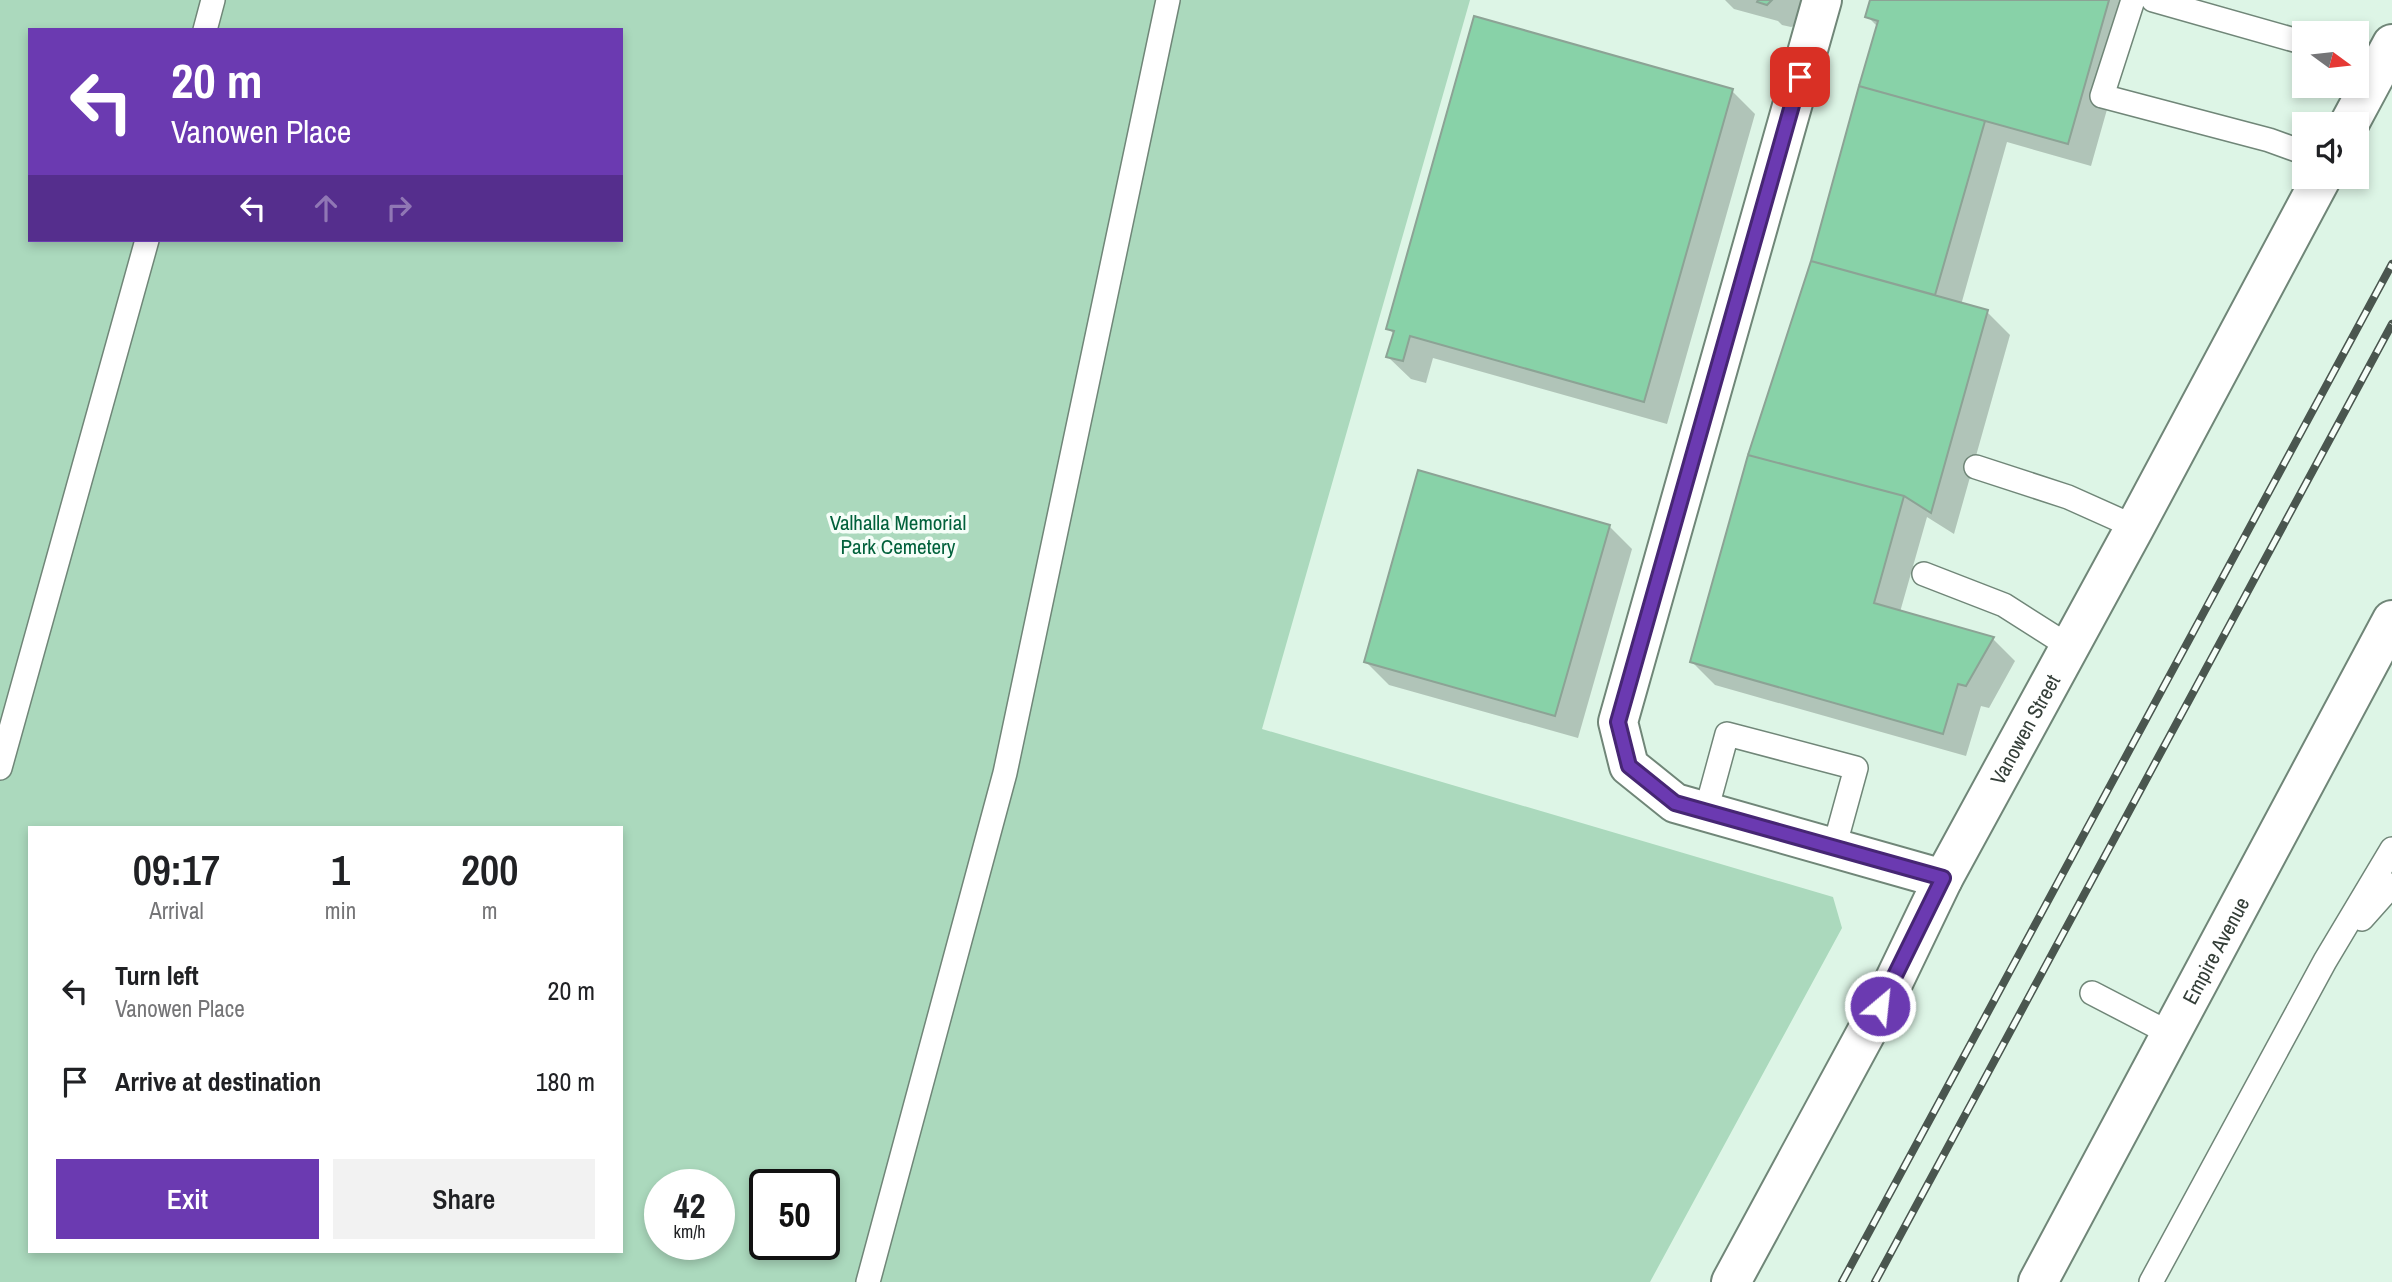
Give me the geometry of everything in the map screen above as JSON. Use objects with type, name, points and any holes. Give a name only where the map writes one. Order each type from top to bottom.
[{"type":"main road","points":[[1822,0],[1618,722],[1629,766],[1675,803],[1943,878]]},
{"type":"main road","points":[[2355,112],[2376,57]]},
{"type":"main road","name":"Vanowen Street","points":[[1731,1282],[1893,983],[1943,878],[2316,189]]},
{"type":"main road","name":"Empire Avenue","points":[[2038,1282],[2392,620]]},
{"type":"lane","points":[[206,28],[213,0]]},
{"type":"lane","points":[[867,1282],[1005,773],[1168,0]]},
{"type":"lane","points":[[2133,0],[2102,96],[2292,148]]},
{"type":"lane","points":[[2153,0],[2292,40]]},
{"type":"lane","points":[[0,768],[146,242]]},
{"type":"lane","points":[[1976,467],[2068,497],[2135,527]]},
{"type":"lane","points":[[1924,574],[2004,605],[2070,647]]},
{"type":"lane","points":[[1706,811],[1727,734],[1856,768],[1834,848]]},
{"type":"lane","points":[[2151,1282],[2325,961],[2392,849]]},
{"type":"lane","points":[[2325,961],[2392,885]]},
{"type":"lane","points":[[2092,993],[2171,1034]]},
{"type":"green space","name":"Valhalla Memorial Park Cemetery","points":[[0,0],[1470,0],[1262,729],[1833,897],[1842,928],[1650,1282],[0,1282]]},
{"type":"building","points":[[1772,0],[1767,5],[1757,2]]},
{"type":"building","points":[[1870,0],[2109,0],[2068,144],[1859,86],[1878,21],[1865,17]]},
{"type":"building","points":[[1474,16],[1733,89],[1644,402],[1410,336],[1403,361],[1386,357],[1394,331],[1386,329]]},
{"type":"building","points":[[1859,86],[1985,121],[1935,295],[1811,261]]},
{"type":"building","points":[[1811,261],[1988,310],[1931,513],[1904,496],[1748,455]]},
{"type":"building","points":[[1748,455],[1904,496],[1874,603],[1994,637],[1966,686],[1958,684],[1943,734],[1690,662]]},
{"type":"building","points":[[1418,470],[1610,525],[1555,716],[1364,662]]},
{"type":"railway","points":[[1842,1282],[2392,264]]},
{"type":"railway","points":[[1875,1282],[2392,324]]},
{"type":"route","points":[[1800,77],[1618,722],[1629,766],[1675,803],[1943,878],[1880,1006]]}]
